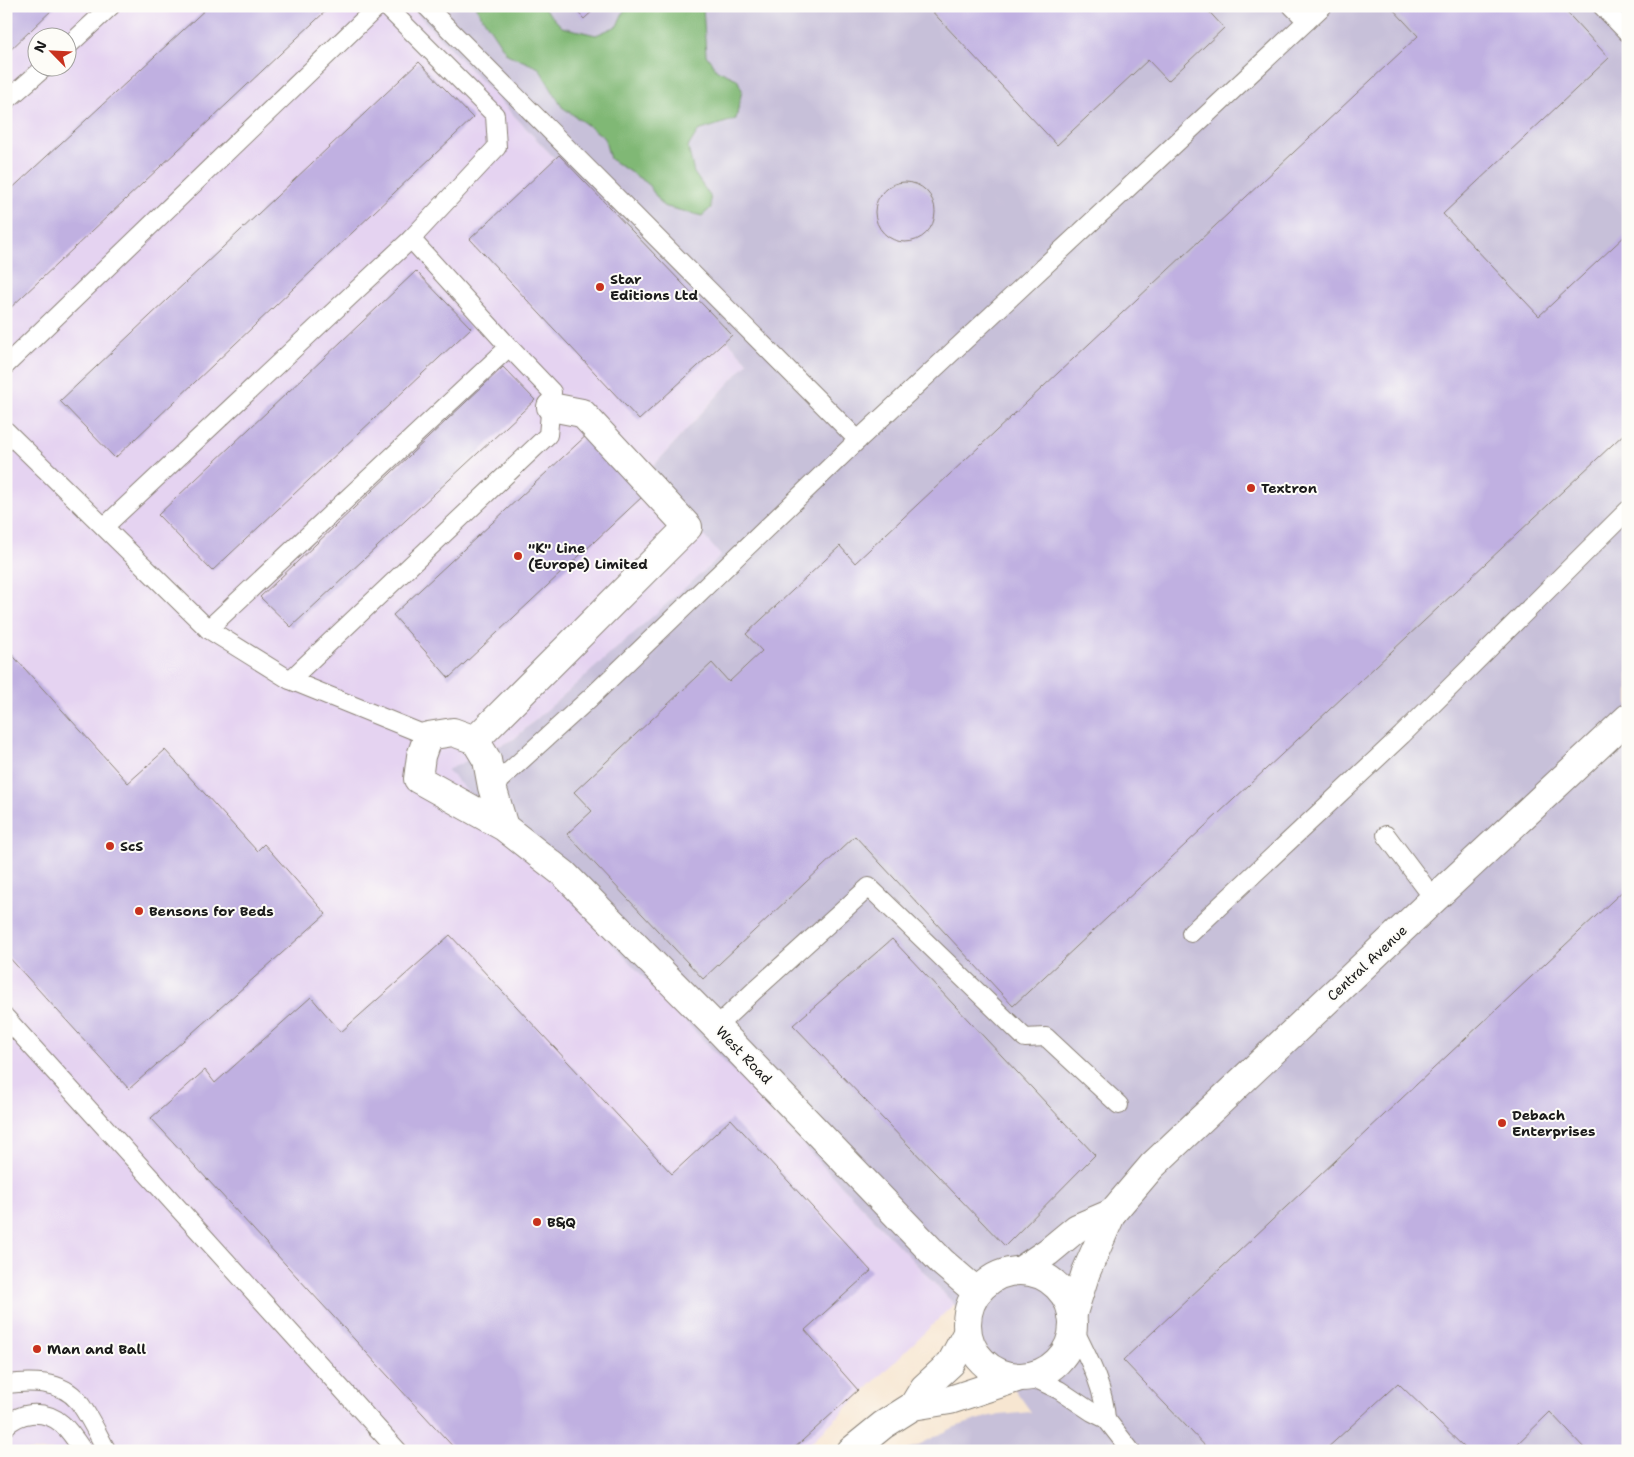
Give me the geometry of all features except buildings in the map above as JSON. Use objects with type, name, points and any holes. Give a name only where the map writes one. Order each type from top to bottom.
[{"type":"street","points":[[475,740],[688,527],[582,413],[551,407]]},
{"type":"street","name":"Central Avenue","points":[[912,1406],[950,1400],[1046,1371],[1060,1360],[1069,1344],[1072,1321],[1086,1272],[1112,1213],[1152,1166],[1628,718]]},
{"type":"street","points":[[428,736],[453,732],[475,740],[487,760],[492,787],[504,826]]},
{"type":"street","name":"West Road","points":[[428,736],[421,756],[418,779],[504,826],[564,874],[716,1026],[942,1262],[977,1292]]},
{"type":"street","name":"Central Avenue","points":[[1020,1271],[1048,1252],[1077,1228],[1112,1213]]},
{"type":"street","name":"Central Avenue","points":[[1025,1377],[1002,1375],[989,1368],[978,1358],[969,1343],[966,1325],[969,1308],[977,1292],[989,1281],[1003,1273],[1020,1271],[1036,1274],[1051,1281],[1063,1293],[1071,1309],[1072,1321]]},
{"type":"street","name":"Central Avenue","points":[[850,1451],[912,1406],[924,1388],[951,1363],[968,1333]]},
{"type":"lane","points":[[78,37],[111,6]]},
{"type":"lane","points":[[6,365],[378,6]]},
{"type":"lane","points":[[104,527],[411,239],[497,147],[495,115],[386,6]]},
{"type":"lane","points":[[426,6],[858,440]]},
{"type":"lane","points":[[1292,6],[1307,21]]},
{"type":"lane","points":[[492,787],[590,698],[858,440],[1323,6]]},
{"type":"lane","points":[[1602,6],[1628,33]]},
{"type":"lane","points":[[6,101],[32,78]]},
{"type":"lane","points":[[290,680],[548,436],[552,392],[411,239]]},
{"type":"lane","points":[[208,629],[509,347]]},
{"type":"lane","points":[[6,431],[208,629],[290,680],[428,736]]},
{"type":"lane","points":[[1191,933],[1402,735],[1628,510]]},
{"type":"lane","points":[[1386,836],[1434,899]]},
{"type":"lane","points":[[716,1026],[869,887],[1025,1038],[1046,1037],[1118,1105]]},
{"type":"lane","points":[[6,1018],[398,1451]]},
{"type":"lane","points":[[1072,1321],[1096,1378],[1105,1404],[1106,1419]]},
{"type":"lane","points":[[1025,1377],[1058,1390],[1106,1419],[1131,1451]]},
{"type":"lane","points":[[6,1384],[36,1382],[54,1385],[65,1390],[78,1400],[108,1451]]},
{"type":"lane","points":[[6,1426],[17,1418],[26,1415],[49,1416],[64,1425],[83,1451]]},
{"type":"shaded area","points":[[6,6],[410,6],[748,362],[649,471],[722,556],[514,739],[448,770],[954,1304],[802,1451],[6,1451]]},
{"type":"shaded area","points":[[410,6],[1628,6],[1628,1451],[906,1451],[955,1427],[990,1416],[1031,1412],[954,1304],[447,770],[514,739],[721,556],[649,471],[748,362]]},
{"type":"green space","points":[[475,6],[542,6],[562,27],[596,35],[617,26],[626,6],[703,6],[706,55],[717,70],[737,79],[742,90],[736,119],[698,131],[688,147],[694,173],[710,196],[711,208],[702,216],[663,206],[647,183],[610,159],[604,137],[562,107],[539,68],[507,54]]},
{"type":"place","name":"Star Editions Ltd","points":[[600,287]]},
{"type":"place","name":"Textron","points":[[1251,488]]},
{"type":"place","name":"\"K\" Line (Europe) Limited","points":[[518,556]]},
{"type":"place","name":"ScS","points":[[110,846]]},
{"type":"place","name":"Bensons for Beds","points":[[139,911]]},
{"type":"place","name":"Debach Enterprises","points":[[1502,1123]]},
{"type":"place","name":"B&Q","points":[[537,1222]]},
{"type":"place","name":"Man and Ball","points":[[37,1349]]}]
